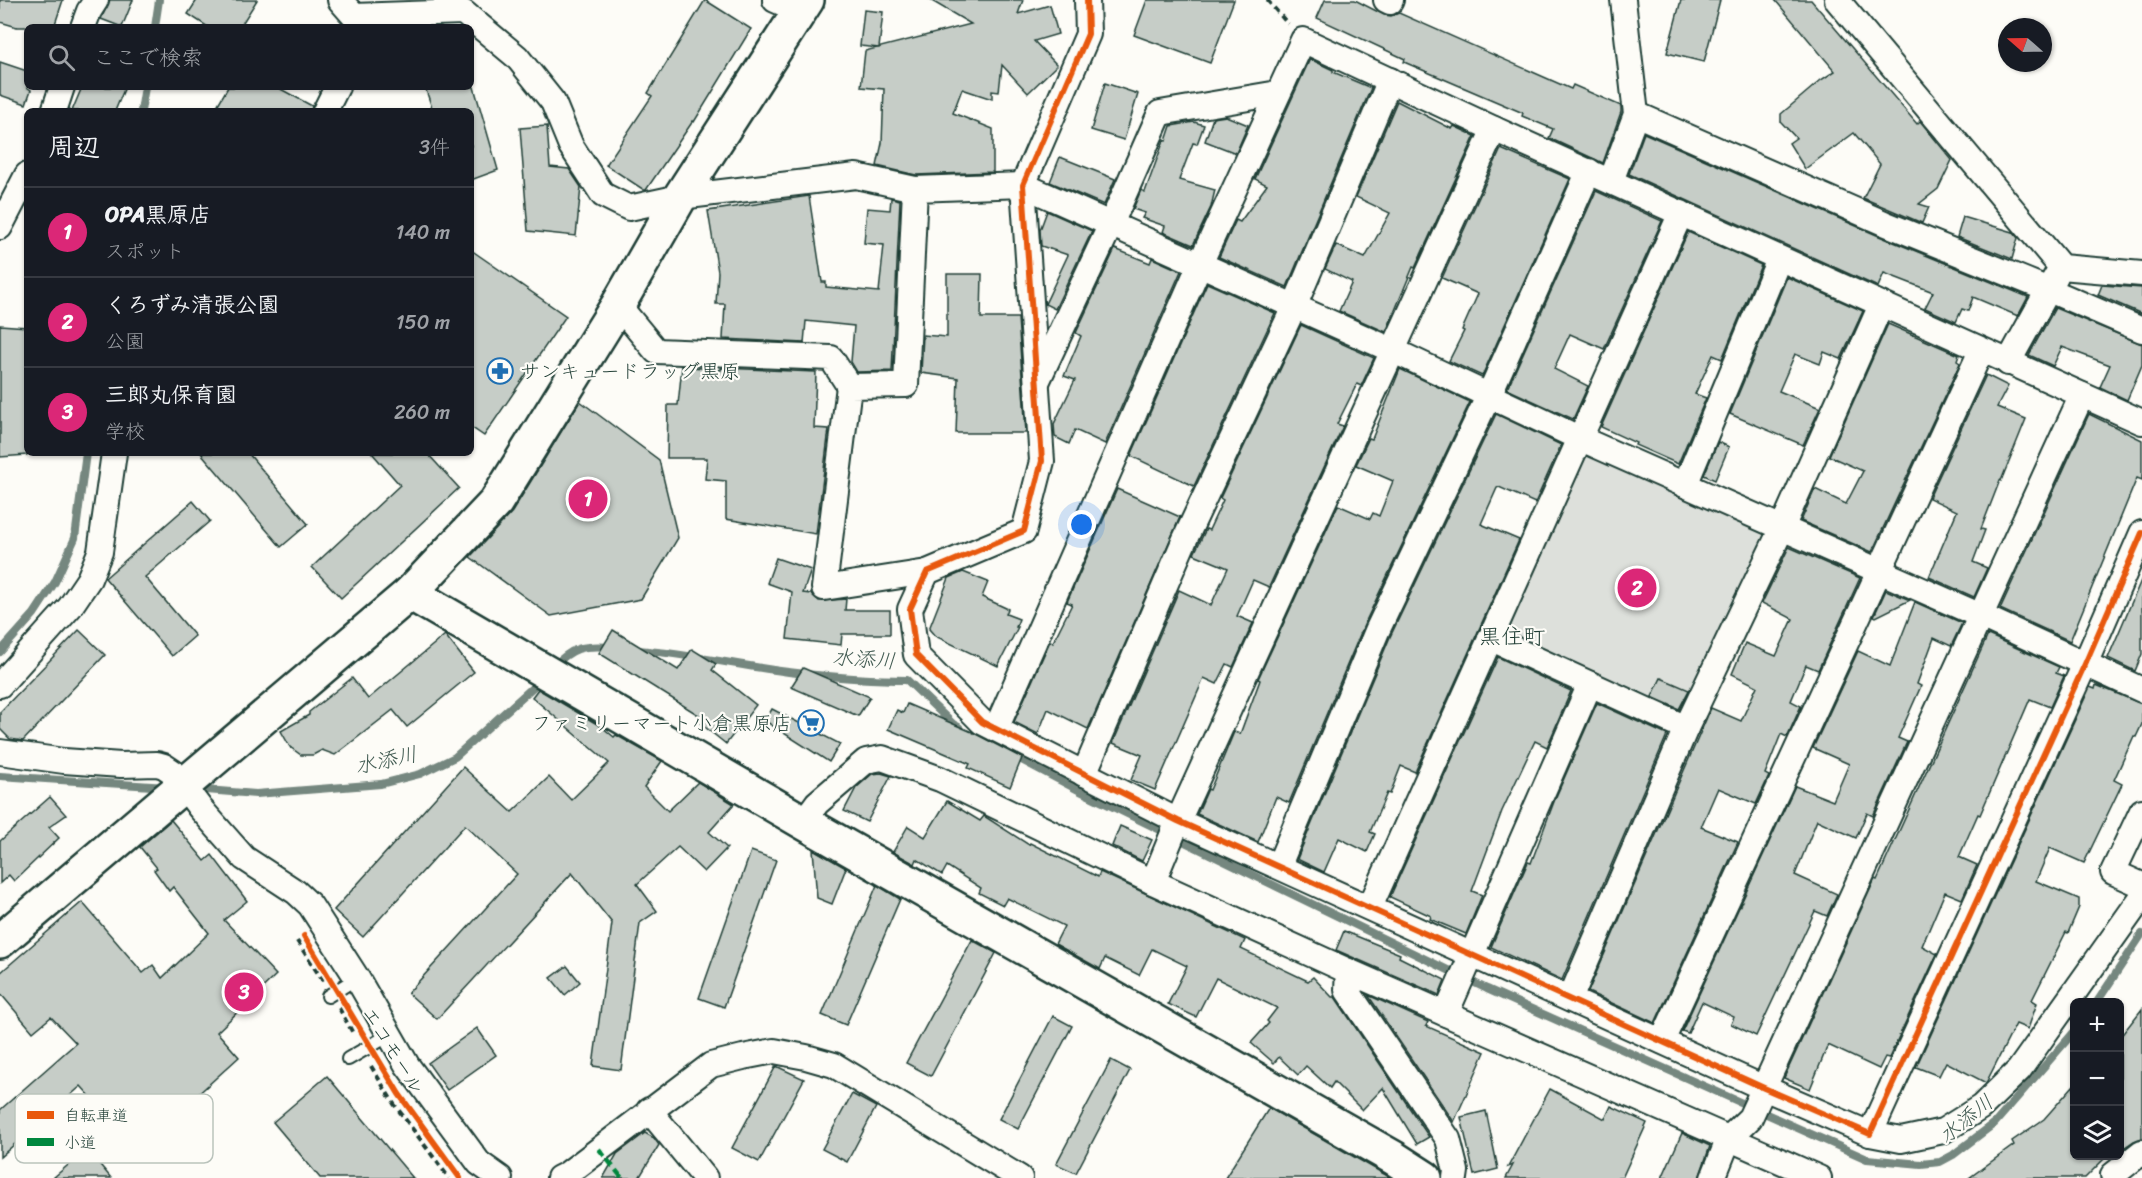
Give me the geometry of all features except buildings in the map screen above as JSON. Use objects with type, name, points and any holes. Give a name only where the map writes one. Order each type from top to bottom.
[{"type":"street","points":[[84,24],[96,0]]},
{"type":"street","points":[[340,0],[354,16],[370,21],[470,6],[518,57],[553,102],[571,146],[603,195],[629,208],[680,197],[856,176],[915,189],[1023,185],[2142,690]]},
{"type":"street","points":[[618,305],[656,351],[831,358],[849,386],[825,588],[927,572],[1024,531],[1042,461],[1023,185],[1088,34],[1087,0]]},
{"type":"street","points":[[1386,0],[1390,2],[1391,0]]},
{"type":"street","points":[[1611,181],[1636,114],[1623,0]]},
{"type":"street","points":[[1836,0],[2061,267],[2142,274]]},
{"type":"street","points":[[0,941],[410,593],[496,502],[618,305],[794,4]]},
{"type":"street","points":[[996,729],[1200,264],[1303,40],[1981,351],[2142,422]]},
{"type":"street","points":[[1084,774],[1185,539],[1294,307],[1390,80]]},
{"type":"street","points":[[55,108],[61,90]]},
{"type":"street","points":[[326,108],[336,90]]},
{"type":"street","points":[[1037,382],[1111,224],[1160,112],[1278,93]]},
{"type":"street","points":[[1636,114],[1884,223],[2142,330]]},
{"type":"street","points":[[1153,882],[1494,129]]},
{"type":"street","points":[[1279,865],[1377,631],[1489,395],[1589,171]]},
{"type":"street","points":[[0,227],[24,181]]},
{"type":"street","points":[[849,386],[906,385],[915,189]]},
{"type":"street","points":[[1370,907],[1681,213]]},
{"type":"street","points":[[1685,485],[1779,259]]},
{"type":"street","points":[[2008,363],[2061,267]]},
{"type":"street","points":[[1570,999],[1686,728],[1782,528],[1881,305]]},
{"type":"street","points":[[1662,1041],[1981,351]]},
{"type":"street","points":[[1713,1178],[1729,1138],[1758,1102],[2082,395]]},
{"type":"street","points":[[0,685],[70,607],[89,579],[100,552],[114,456]]},
{"type":"street","points":[[1870,1134],[2085,664],[2142,532]]},
{"type":"street","points":[[927,572],[910,609],[916,655],[982,722],[1084,774],[1174,833],[1279,865],[1662,1041],[1758,1102],[1870,1134],[1901,1140],[1943,1131],[1981,1107],[2019,1070],[2142,897]]},
{"type":"street","points":[[410,593],[803,822],[1384,1152],[1425,1178]]},
{"type":"street","points":[[1490,638],[1686,728]]},
{"type":"street","points":[[1446,1014],[1590,684]]},
{"type":"street","points":[[0,752],[64,761],[164,766],[244,858],[296,892],[310,905],[341,989],[391,1034],[407,1065],[479,1163],[500,1178]]},
{"type":"street","points":[[803,822],[817,803],[866,761],[882,758],[940,779],[1153,882],[1348,971],[1819,1178]]},
{"type":"street","points":[[2142,811],[2114,872],[2142,885]]},
{"type":"street","points":[[1348,971],[1347,990],[1448,1138],[1456,1171],[1455,1178]]},
{"type":"street","points":[[559,1178],[711,1065],[743,1056],[774,1051],[806,1056],[834,1065],[1020,1178]]},
{"type":"street","points":[[649,1110],[705,1178]]},
{"type":"street","points":[[2115,1178],[2113,1175],[2142,1152]]},
{"type":"lane","points":[[348,1059],[391,1034]]},
{"type":"path","points":[[1267,0],[1303,40]]},
{"type":"shaded area","points":[[1590,454],[1770,532],[1683,717],[1505,636],[1583,458]]},
{"type":"waterway","points":[[155,24],[159,0]]},
{"type":"waterway","points":[[142,108],[144,90]]},
{"type":"waterway","points":[[0,652],[34,614],[55,582],[75,538],[86,456]]},
{"type":"waterway","name":"水添川","points":[[552,668],[578,649],[592,646],[611,647]]},
{"type":"waterway","name":"水添川","points":[[638,650],[797,673],[907,680],[959,727]]},
{"type":"waterway","name":"水添川","points":[[194,789],[256,794],[381,784],[420,774],[455,757],[542,679]]},
{"type":"waterway","name":"水添川","points":[[1012,755],[1082,792],[1487,989],[1867,1159],[1921,1164],[1940,1162],[1953,1155],[1995,1123],[2070,1037]]},
{"type":"waterway","name":"水添川","points":[[0,776],[167,787]]},
{"type":"waterway","name":"水添川","points":[[2100,998],[2142,934]]},
{"type":"marked path","points":[[599,1149],[622,1178]]},
{"type":"cycle path","points":[[1087,0],[1088,34],[1023,185],[1042,461],[1024,531],[927,572],[910,609],[916,655],[982,722],[1178,821],[1870,1134],[2085,664],[2142,533]]},
{"type":"cycle path","name":"エコモール","points":[[304,936],[399,1094],[460,1178]]},
{"type":"place","name":"サンキュードラッグ黒原","points":[[500,371]]},
{"type":"place","name":"OPA黒原店","points":[[588,499]]},
{"type":"place","name":"くろずみ清張公園","points":[[1637,588]]},
{"type":"place","name":"ファミリーマート小倉黒原店","points":[[811,723]]},
{"type":"place","name":"三郎丸保育園","points":[[244,992]]},
{"type":"district","name":"黒住町","points":[[1512,636]]}]
